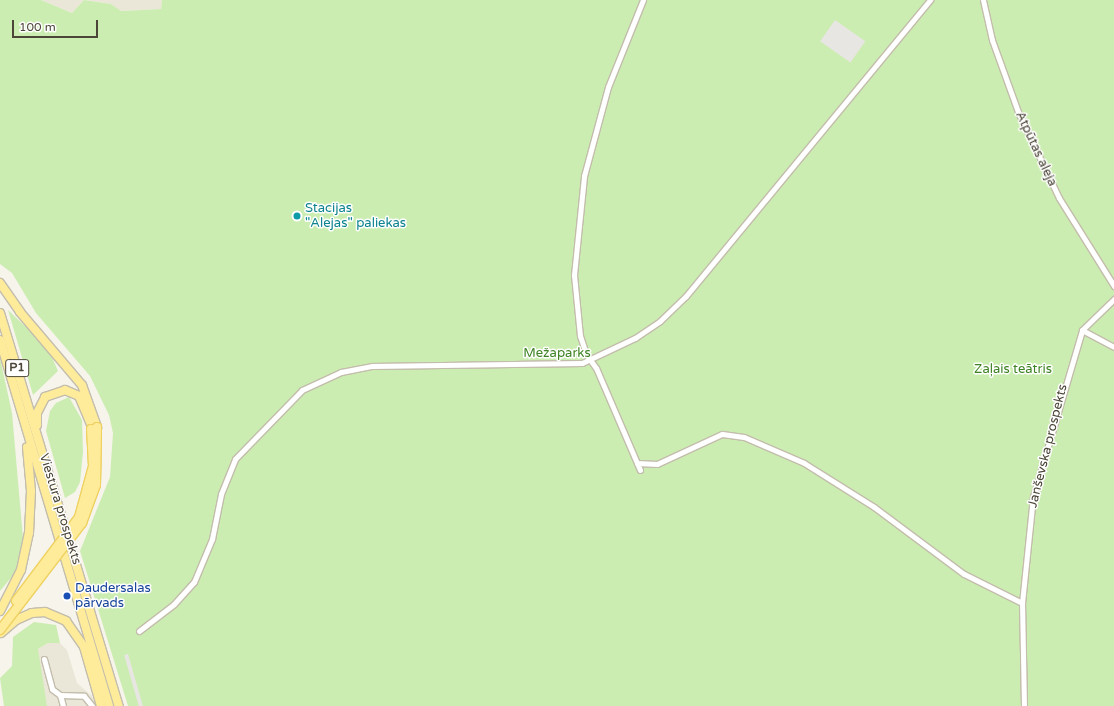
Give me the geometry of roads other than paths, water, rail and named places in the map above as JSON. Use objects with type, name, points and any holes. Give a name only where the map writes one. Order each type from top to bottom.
[{"type":"main road","points":[[0,283],[20,312],[82,385],[94,428],[96,485],[82,523],[0,630]]},
{"type":"main road","name":"Viestura prospekts","points":[[0,313],[119,706]]},
{"type":"main road","name":"Viestura prospekts","points":[[0,340],[109,706]]},
{"type":"main road","points":[[0,620],[79,517],[93,466],[94,428],[87,409],[79,396],[65,390],[55,390],[41,402],[37,413],[38,437]]},
{"type":"main road","points":[[0,610],[20,570],[31,514],[30,468],[21,413]]},
{"type":"main road","points":[[52,515],[55,509],[61,512]]},
{"type":"main road","points":[[0,634],[22,616],[45,612],[66,621],[84,648],[101,706]]},
{"type":"street","points":[[640,470],[580,336],[574,289],[584,176],[608,87],[643,0]]},
{"type":"street","points":[[139,631],[174,604],[194,582],[210,545],[221,494],[235,459],[302,390],[341,372],[372,366],[592,361],[635,338],[675,308],[930,0]]},
{"type":"street","name":"Atpūtas aleja","points":[[983,0],[992,40],[1018,112],[1059,198],[1114,286]]},
{"type":"street","name":"Janševska prospekts","points":[[1024,706],[1022,603],[1033,497],[1082,330],[1114,299]]},
{"type":"street","points":[[1082,330],[1114,347]]},
{"type":"street","points":[[636,462],[657,464],[722,434],[752,440],[782,451],[833,480],[964,574],[1022,603]]},
{"type":"street","points":[[44,659],[52,689],[60,695],[84,696],[92,706]]},
{"type":"street","points":[[60,695],[63,706]]},
{"type":"place","name":"Stacijas \"Alejas\" paliekas","points":[[297,216]]},
{"type":"place","name":"Daudersalas pārvads","points":[[67,596]]},
{"type":"park label","name":"Mežaparks","points":[[557,353]]},
{"type":"park label","name":"Zaļais teātris","points":[[1013,369]]}]
